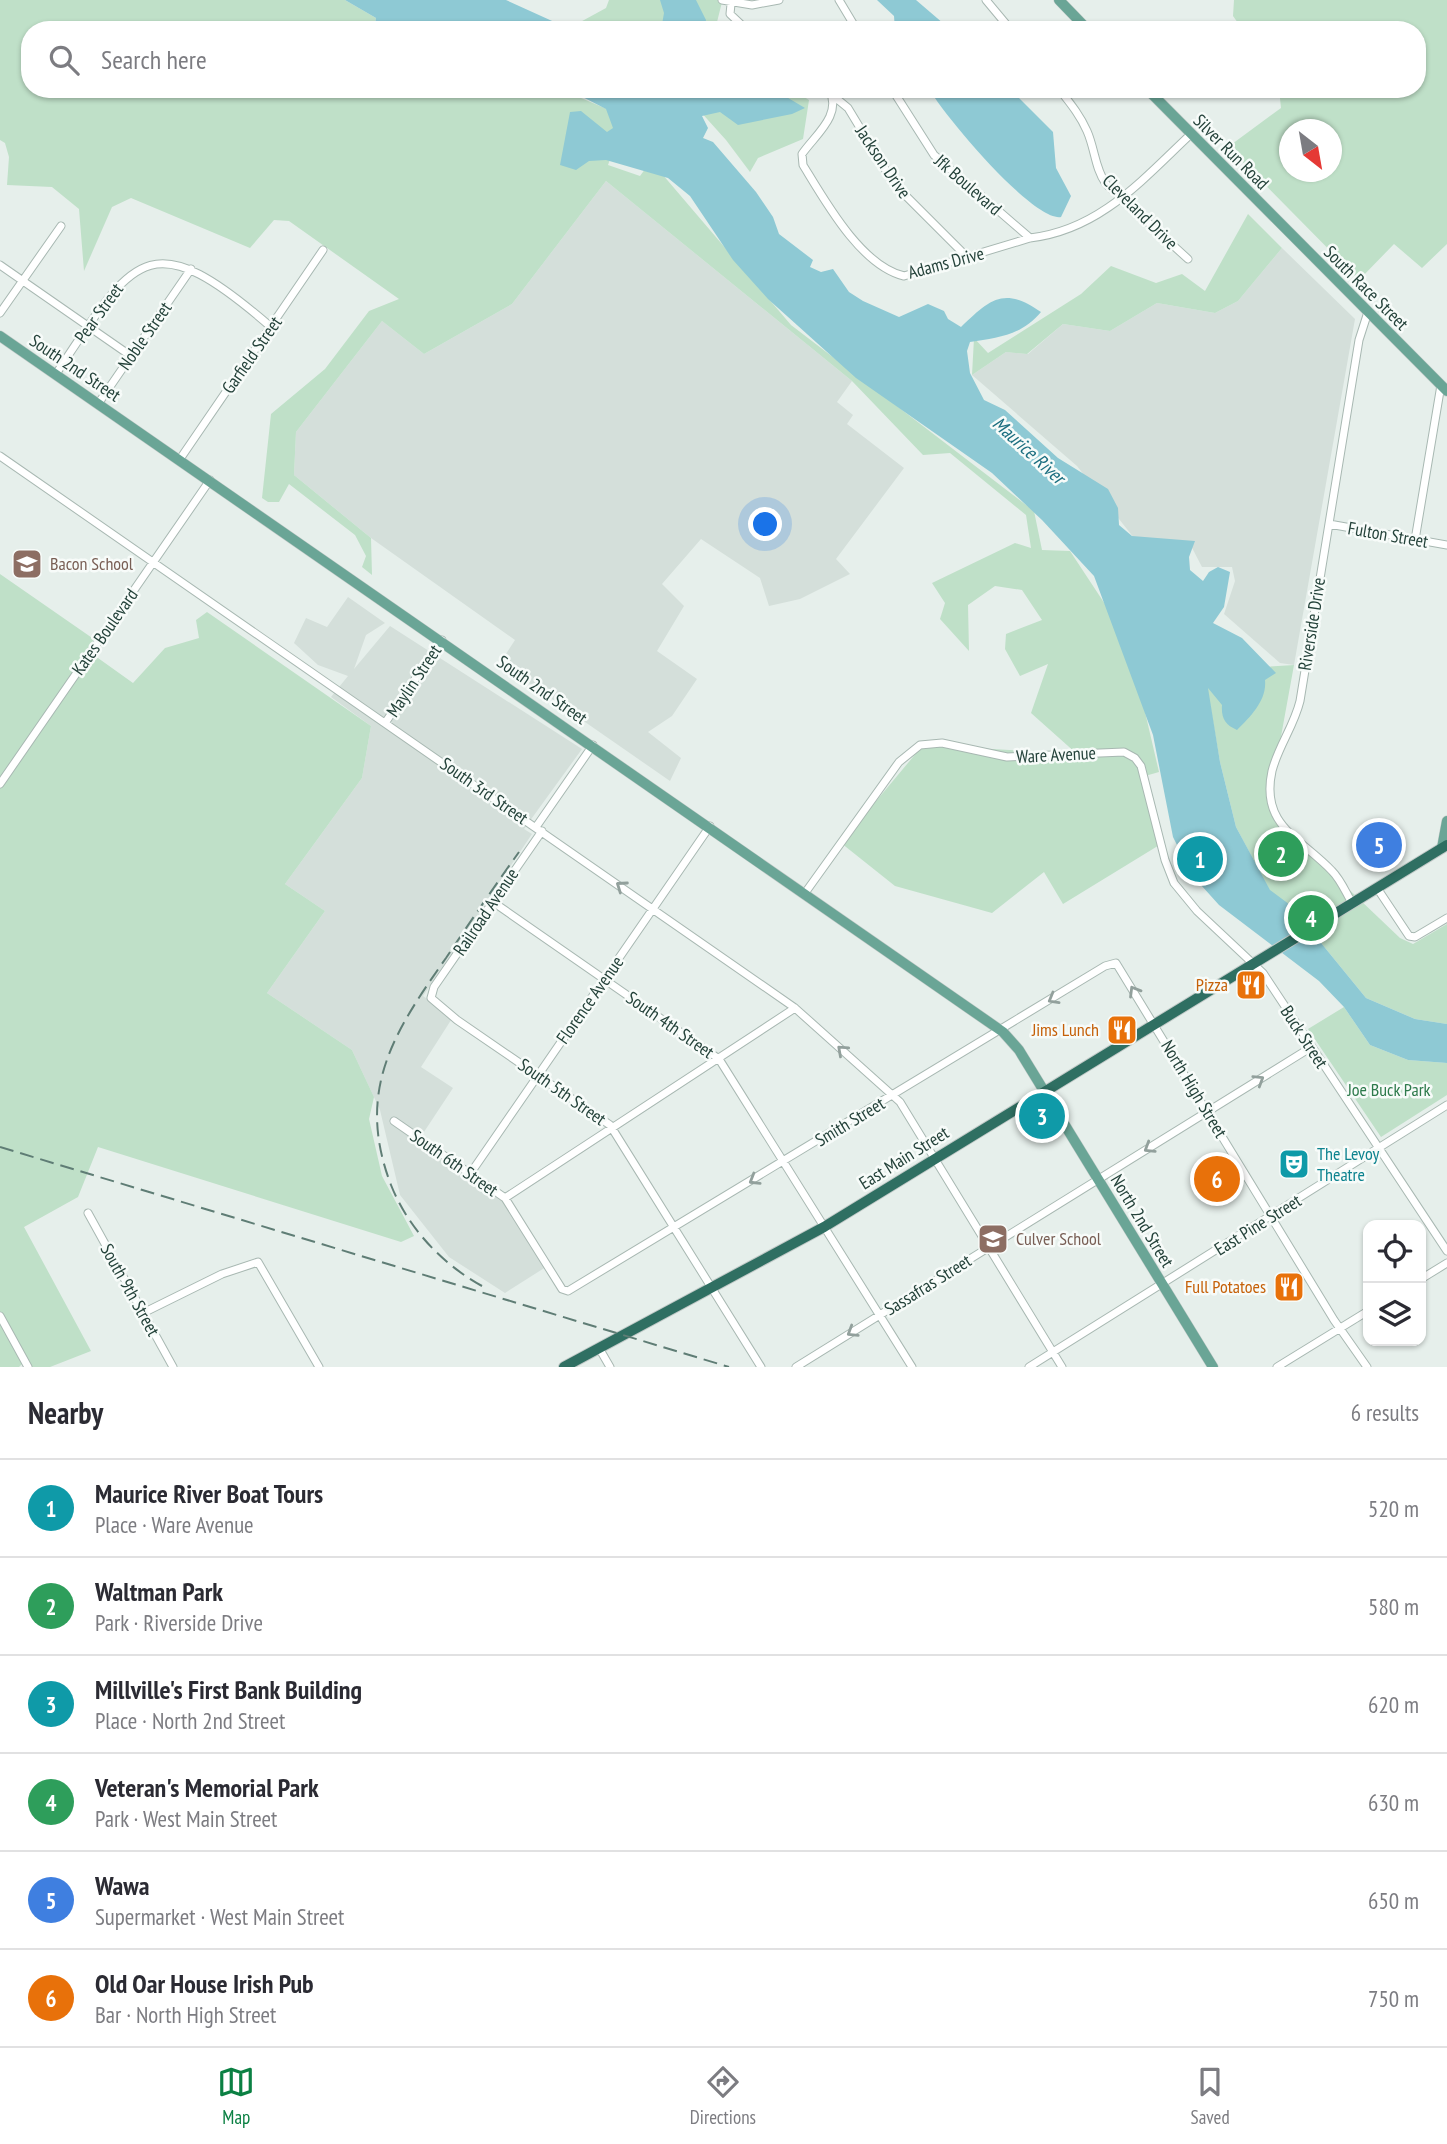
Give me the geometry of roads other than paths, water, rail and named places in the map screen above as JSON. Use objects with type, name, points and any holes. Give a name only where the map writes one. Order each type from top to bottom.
[{"type":"highway","name":"East Main Street","points":[[564,1367],[824,1227],[1445,846]]},
{"type":"main road","points":[[1059,0],[1079,21]]},
{"type":"main road","name":"Silver Run Road","points":[[1156,98],[1263,207]]},
{"type":"main road","name":"South Race Street","points":[[1263,207],[1444,388]]},
{"type":"main road","name":"South 2nd Street","points":[[0,335],[442,639],[1001,1030],[1019,1050],[1044,1092]]},
{"type":"main road","points":[[1445,846],[1447,821]]},
{"type":"main road","name":"North 2nd Street","points":[[1044,1092],[1213,1367]]},
{"type":"street","points":[[722,0],[731,4],[752,5],[779,0]]},
{"type":"street","points":[[839,0],[852,21]]},
{"type":"street","points":[[986,0],[1003,21]]},
{"type":"street","points":[[731,4],[730,14],[735,21]]},
{"type":"street","name":"Adams Drive","points":[[830,98],[828,122],[802,154],[803,165],[844,231],[891,273],[904,276],[1030,238],[1051,236],[1094,219],[1121,199],[1191,134]]},
{"type":"street","name":"Jackson Drive","points":[[837,98],[848,108],[894,184],[968,258]]},
{"type":"street","name":"Jfk Boulevard","points":[[898,98],[934,155],[1030,238]]},
{"type":"street","name":"Cleveland Drive","points":[[1066,98],[1088,132],[1100,175],[1121,199],[1188,259]]},
{"type":"street","points":[[0,313],[61,226]]},
{"type":"street","name":"Garfield Street","points":[[180,459],[323,250]]},
{"type":"street","name":"Pear Street","points":[[56,374],[122,280],[138,268],[167,262],[191,269]]},
{"type":"street","points":[[0,265],[131,356]]},
{"type":"street","points":[[191,269],[271,327]]},
{"type":"street","name":"Noble Street","points":[[98,404],[191,269]]},
{"type":"street","name":"Riverside Drive","points":[[1352,903],[1335,874],[1278,820],[1269,787],[1273,768],[1296,719],[1359,340],[1368,312]]},
{"type":"street","points":[[1415,540],[1444,388]]},
{"type":"street","name":"South 3rd Street","points":[[0,456],[795,1008],[894,1095],[1062,1367]]},
{"type":"street","name":"Kates Boulevard","points":[[0,784],[210,480]]},
{"type":"street","name":"Fulton Street","points":[[1329,524],[1447,545]]},
{"type":"street","name":"Maylin Street","points":[[385,723],[442,639]]},
{"type":"street","name":"Ware Avenue","points":[[805,893],[900,762],[920,746],[942,743],[1026,758],[1124,752],[1142,766],[1165,860],[1174,883],[1197,911],[1253,964]]},
{"type":"street","name":"Railroad Avenue","points":[[431,995],[593,745]]},
{"type":"street","name":"Florence Avenue","points":[[470,1174],[710,826]]},
{"type":"street","points":[[1377,888],[1409,936],[1415,937],[1447,918]]},
{"type":"street","name":"South 4th Street","points":[[493,902],[719,1059],[912,1367]]},
{"type":"street","name":"Smith Street","points":[[589,1281],[1111,963]]},
{"type":"street","name":"North High Street","points":[[1111,963],[1120,967],[1271,1217],[1367,1367]]},
{"type":"street","name":"Buck Street","points":[[1253,964],[1267,979],[1310,1048],[1447,1251]]},
{"type":"street","name":"South 5th Street","points":[[431,995],[432,1002],[613,1129],[761,1367]]},
{"type":"street","points":[[505,1198],[795,1008]]},
{"type":"street","name":"Sassafras Street","points":[[796,1367],[1310,1048]]},
{"type":"street","name":"East Pine Street","points":[[1029,1367],[1380,1150],[1447,1105]]},
{"type":"street","name":"South 6th Street","points":[[394,1121],[505,1198],[564,1291],[571,1291],[589,1281]]},
{"type":"street","name":"South 9th Street","points":[[88,1213],[173,1367]]},
{"type":"street","points":[[1426,1276],[1447,1263]]},
{"type":"street","points":[[143,1313],[222,1274],[246,1264],[260,1264],[319,1367]]},
{"type":"street","points":[[1278,1367],[1363,1314]]},
{"type":"street","points":[[0,1316],[27,1367]]},
{"type":"street","points":[[599,1348],[610,1367]]},
{"type":"water","points":[[345,0],[506,0],[552,21],[376,21],[376,18]]},
{"type":"water","points":[[660,0],[696,0],[706,20],[663,21],[664,13]]},
{"type":"water","points":[[877,0],[916,0],[940,21],[894,21],[894,16]]},
{"type":"water","name":"Maurice River","points":[[585,98],[788,98],[805,108],[792,114],[738,125],[720,112],[702,116],[708,128],[703,138],[713,142],[756,192],[773,217],[779,234],[813,260],[810,267],[821,272],[833,269],[849,292],[899,317],[928,304],[944,311],[948,319],[961,327],[989,303],[1007,298],[1017,299],[1041,312],[1018,331],[970,342],[967,351],[970,373],[984,400],[1005,410],[1058,458],[1108,489],[1118,508],[1119,525],[1132,536],[1195,541],[1189,557],[1190,570],[1203,581],[1209,572],[1218,567],[1230,572],[1224,607],[1213,623],[1242,638],[1276,673],[1265,680],[1261,701],[1237,730],[1229,726],[1222,714],[1222,705],[1208,688],[1220,762],[1236,827],[1270,890],[1305,916],[1317,938],[1366,998],[1415,1019],[1447,1024],[1447,1063],[1408,1060],[1370,1045],[1344,1007],[1319,981],[1219,905],[1192,875],[1173,837],[1153,735],[1094,576],[1042,520],[992,473],[856,378],[768,299],[733,260],[690,196],[668,178],[606,160],[589,161],[576,170],[560,165],[570,112],[581,111],[607,132],[613,128],[606,109]]},
{"type":"water","points":[[935,98],[1019,98],[1053,132],[1056,168],[1071,196],[1061,217],[1048,214],[1011,186]]},
{"type":"railway","points":[[482,1286],[440,1256],[417,1230],[398,1201],[381,1151],[377,1120],[379,1091],[396,1038],[410,1011],[519,852]]},
{"type":"railway","points":[[0,1147],[729,1367]]},
{"type":"place","name":"Bacon School","points":[[27,564]]},
{"type":"place","name":"Wawa","points":[[1379,845]]},
{"type":"place","name":"Waltman Park","points":[[1281,854]]},
{"type":"place","name":"Maurice River Boat Tours","points":[[1200,859]]},
{"type":"place","name":"Veteran's Memorial Park","points":[[1311,918]]},
{"type":"place","name":"Pizza","points":[[1251,985]]},
{"type":"place","name":"Jims Lunch","points":[[1122,1030]]},
{"type":"place","name":"Millville's First Bank Building","points":[[1042,1116]]},
{"type":"place","name":"The Levoy Theatre","points":[[1294,1164]]},
{"type":"place","name":"Old Oar House Irish Pub","points":[[1217,1179]]},
{"type":"place","name":"Culver School","points":[[993,1239]]},
{"type":"place","name":"Full Potatoes","points":[[1289,1287]]},
{"type":"park label","name":"Joe Buck Park","points":[[1389,1090]]}]
